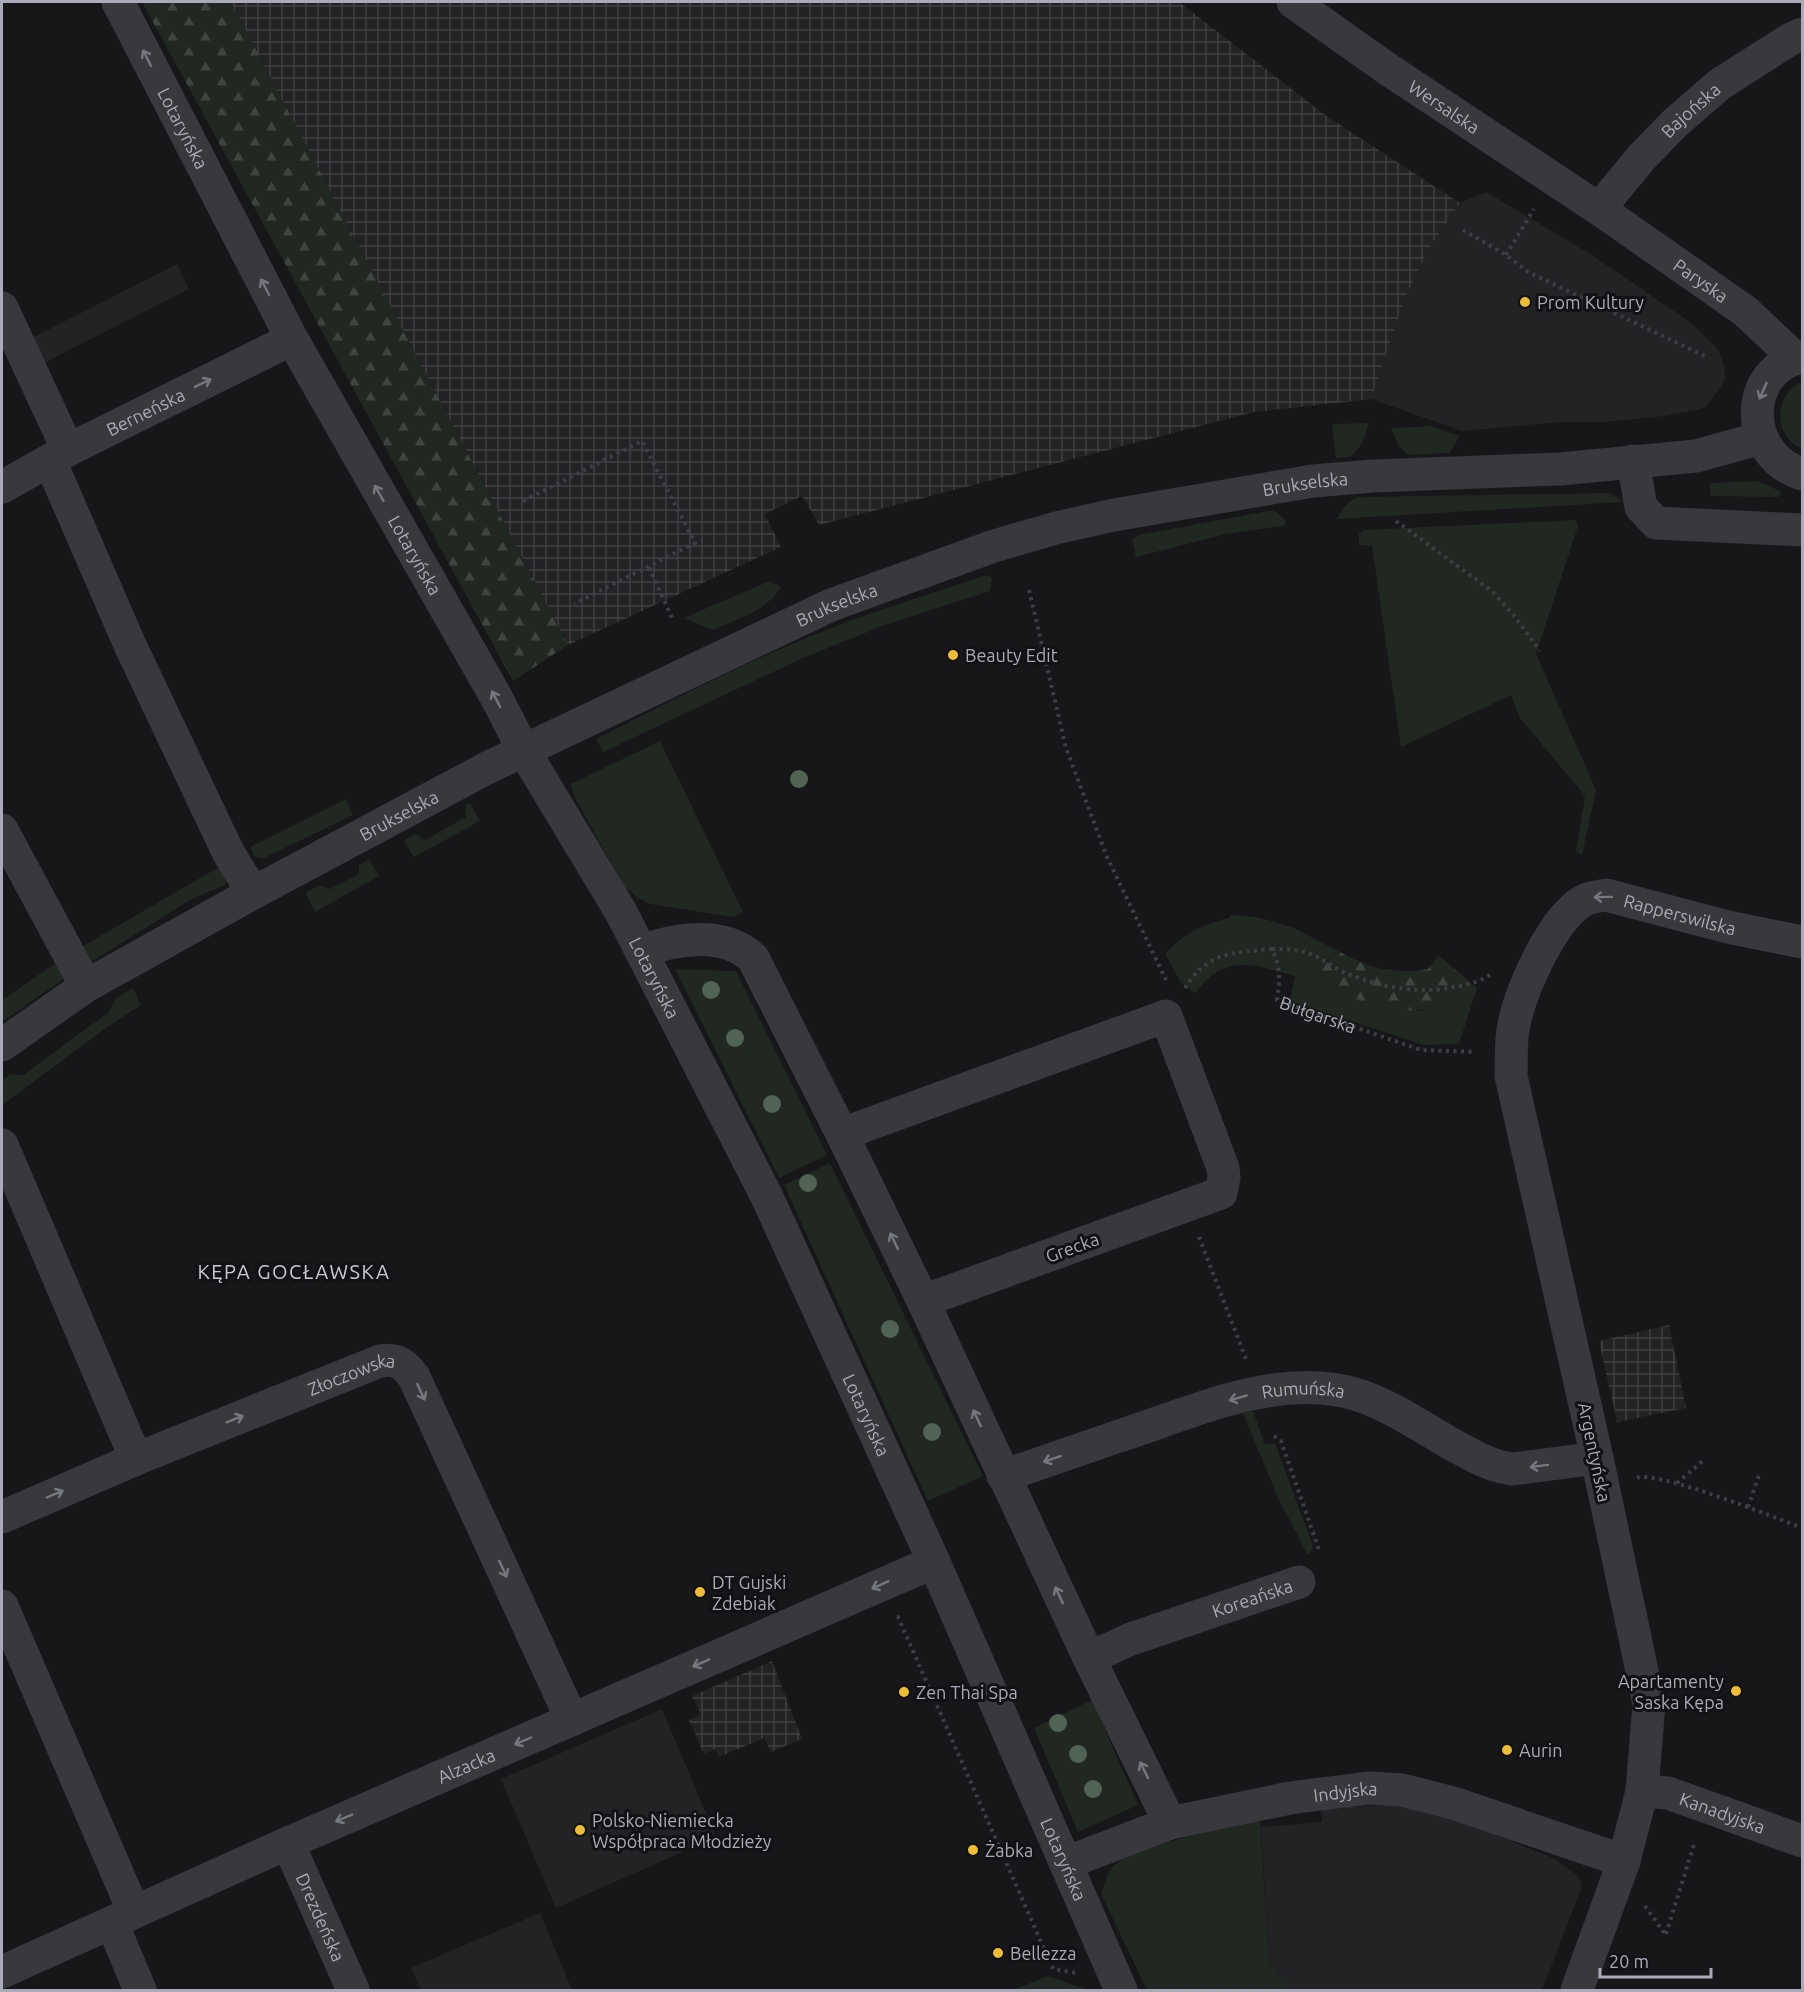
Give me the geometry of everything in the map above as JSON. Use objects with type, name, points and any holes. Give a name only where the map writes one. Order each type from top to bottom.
[{"type":"street","name":"Lotaryńska","points":[[118,2],[292,339],[495,695],[524,751],[621,912],[767,1197],[934,1562],[1121,1990]]},
{"type":"street","name":"Wersalska","points":[[1293,2],[1389,70],[1599,209]]},
{"type":"street","name":"Bajońska","points":[[1599,209],[1675,123],[1711,92],[1789,40],[1803,34]]},
{"type":"street","name":"Paryska","points":[[1599,209],[1745,310],[1799,358]]},
{"type":"street","points":[[2,308],[130,645],[228,852],[254,893]]},
{"type":"street","name":"Berneńska","points":[[2,487],[59,455],[292,339]]},
{"type":"street","points":[[1799,358],[1779,368],[1767,382],[1759,400],[1757,419],[1761,438],[1771,454],[1784,466],[1803,474]]},
{"type":"street","name":"Brukselska","points":[[2,1045],[86,986],[254,893],[524,751],[831,605],[994,546],[1114,514],[1313,481],[1373,476],[1560,469],[1696,456],[1761,438]]},
{"type":"street","points":[[1633,461],[1641,507],[1656,523],[1803,530]]},
{"type":"street","points":[[2,830],[86,986]]},
{"type":"street","name":"Rapperswilska","points":[[1564,918],[1584,900],[1606,895],[1728,927],[1803,942]]},
{"type":"street","name":"Argentyńska","points":[[1564,918],[1542,952],[1520,996],[1513,1027],[1511,1076],[1597,1458],[1649,1704],[1642,1791],[1624,1860],[1577,1990]]},
{"type":"street","points":[[641,951],[664,943],[712,939],[743,949],[753,958],[923,1301],[1089,1658],[1170,1823]]},
{"type":"street","points":[[842,1134],[1173,1006],[1223,1168],[1224,1177],[1210,1197]]},
{"type":"street","points":[[2,1145],[136,1459]]},
{"type":"street","name":"Grecka","points":[[923,1301],[1210,1197]]},
{"type":"street","name":"Złoczowska","points":[[2,1517],[136,1459],[380,1361],[400,1362],[414,1377],[572,1720]]},
{"type":"street","name":"Rumuńska","points":[[1003,1476],[1172,1418],[1258,1392],[1309,1388],[1337,1390],[1383,1405],[1478,1459],[1500,1468],[1513,1469],[1597,1458]]},
{"type":"street","name":"Alzacka","points":[[2,1972],[288,1842],[934,1562]]},
{"type":"street","name":"Koreańska","points":[[1089,1658],[1131,1639],[1299,1582]]},
{"type":"street","points":[[2,1606],[123,1918],[140,1990]]},
{"type":"street","name":"Indyjska","points":[[1066,1863],[1170,1823],[1246,1806],[1329,1792],[1369,1788],[1402,1790],[1453,1803],[1624,1860]]},
{"type":"street","name":"Kanadyjska","points":[[1642,1791],[1668,1793],[1803,1841]]},
{"type":"street","name":"Drezdeńska","points":[[288,1842],[352,1990]]},
{"type":"path","points":[[1506,255],[1535,208]]},
{"type":"path","points":[[1463,230],[1506,255],[1528,272],[1707,357]]},
{"type":"path","points":[[523,501],[642,441],[695,543],[574,604]]},
{"type":"path","points":[[1396,521],[1493,592],[1540,651]]},
{"type":"path","points":[[649,567],[672,618]]},
{"type":"path","points":[[1029,591],[1066,748],[1107,857],[1167,981]]},
{"type":"path","points":[[1173,1006],[1190,980],[1208,962],[1232,953],[1294,949],[1313,955],[1340,971],[1406,990],[1434,991],[1462,985],[1486,978],[1494,971]]},
{"type":"path","name":"Bułgarska","points":[[1272,950],[1279,965],[1280,982],[1277,1000],[1421,1050],[1481,1053]]},
{"type":"path","points":[[1210,1197],[1198,1233],[1258,1392]]},
{"type":"path","name":"Koreańska","points":[[1274,1436],[1281,1441],[1318,1547],[1313,1562],[1299,1582]]},
{"type":"path","points":[[1676,1484],[1704,1460]]},
{"type":"path","points":[[1748,1507],[1759,1475]]},
{"type":"path","points":[[1635,1480],[1642,1476],[1676,1484],[1748,1507],[1803,1528]]},
{"type":"path","points":[[888,1621],[898,1617],[1053,1969],[1080,1974]]},
{"type":"path","points":[[1642,1902],[1666,1934],[1696,1843],[1693,1835]]},
{"type":"shaded area","points":[[231,2],[1179,2],[1328,117],[1460,203],[1429,248],[1404,300],[1371,399],[1254,412],[819,525],[802,496],[765,514],[781,547],[568,645]]},
{"type":"shaded area","points":[[1486,192],[1592,255],[1690,322],[1718,349],[1724,366],[1725,380],[1707,406],[1665,416],[1462,431],[1371,399],[1403,300],[1429,248],[1460,203]]},
{"type":"shaded area","points":[[177,264],[189,289],[40,365],[28,340]]},
{"type":"shaded area","points":[[1669,1325],[1686,1408],[1617,1422],[1599,1341]]},
{"type":"shaded area","points":[[772,1661],[802,1739],[771,1752],[764,1738],[719,1757],[715,1749],[704,1754],[689,1720],[701,1714],[692,1696]]},
{"type":"shaded area","points":[[662,1709],[716,1837],[556,1908],[501,1779]]},
{"type":"shaded area","points":[[1385,1805],[1420,1808],[1442,1813],[1553,1858],[1576,1874],[1581,1882],[1581,1889],[1542,1990],[1291,1990],[1269,1961],[1261,1827],[1322,1822],[1321,1808]]},
{"type":"shaded area","points":[[540,1913],[572,1990],[421,1990],[411,1968]]},
{"type":"green space","points":[[142,2],[231,2],[568,645],[513,681]]},
{"type":"green space","points":[[1802,382],[1802,449],[1792,443],[1786,435],[1780,416],[1786,396],[1792,388]]},
{"type":"green space","points":[[1369,423],[1362,444],[1350,457],[1336,458],[1332,424]]},
{"type":"green space","points":[[1432,426],[1459,436],[1450,453],[1408,455],[1399,447],[1391,428]]},
{"type":"green space","points":[[1757,481],[1782,492],[1778,497],[1710,496],[1710,483]]},
{"type":"green space","points":[[1611,493],[1623,502],[1337,519],[1346,505],[1359,497]]},
{"type":"green space","points":[[1274,510],[1286,521],[1283,526],[1226,534],[1136,557],[1132,540],[1138,535]]},
{"type":"green space","points":[[1576,520],[1578,526],[1536,654],[1596,790],[1582,855],[1576,852],[1585,796],[1520,718],[1511,695],[1401,747],[1372,546],[1359,545],[1359,534],[1363,530]]},
{"type":"green space","points":[[987,575],[992,578],[990,591],[885,625],[803,658],[603,752],[596,739],[726,674],[806,638]]},
{"type":"green space","points":[[770,581],[781,587],[775,595],[760,608],[732,622],[713,630],[684,618]]},
{"type":"green space","points":[[660,741],[743,912],[733,917],[650,904],[637,897],[624,886],[574,796],[571,784]]},
{"type":"green space","points":[[346,799],[353,815],[262,859],[255,857],[250,847]]},
{"type":"green space","points":[[470,803],[480,821],[414,857],[404,841],[416,834],[425,840],[466,817],[465,805]]},
{"type":"green space","points":[[369,859],[379,876],[315,912],[305,893],[320,885],[330,889],[359,874],[359,865]]},
{"type":"green space","points":[[221,866],[227,880],[225,885],[190,900],[88,964],[78,949]]},
{"type":"green space","points":[[1231,915],[1257,917],[1292,927],[1338,951],[1327,961],[1322,975],[1362,1001],[1421,1011],[1450,1000],[1469,981],[1477,988],[1459,1044],[1424,1045],[1290,1001],[1295,976],[1266,968],[1241,965],[1229,967],[1206,980],[1195,993],[1181,983],[1165,954],[1194,931],[1229,918]]},
{"type":"green space","points":[[1338,951],[1370,966],[1403,971],[1428,969],[1438,955],[1469,981],[1452,998],[1431,1008],[1396,1010],[1384,1008],[1361,1001],[1322,975],[1322,968]]},
{"type":"green space","points":[[59,961],[68,976],[2,1022],[2,1000]]},
{"type":"green space","points":[[675,969],[736,971],[827,1155],[779,1178]]},
{"type":"green space","points":[[133,988],[141,1005],[2,1105],[2,1081],[10,1074],[23,1075],[109,1012],[116,998]]},
{"type":"green space","points":[[830,1163],[983,1476],[928,1501],[784,1185]]},
{"type":"green space","points":[[1253,1411],[1265,1445],[1275,1443],[1312,1543],[1313,1548],[1308,1555],[1278,1498],[1243,1413]]},
{"type":"green space","points":[[1092,1700],[1138,1805],[1078,1832],[1034,1728]]},
{"type":"green space","points":[[1260,1820],[1269,1961],[1291,1990],[1147,1990],[1101,1894],[1110,1871],[1122,1860],[1158,1845]]},
{"type":"green space","points":[[1048,1976],[1087,1990],[1013,1990]]},
{"type":"place","name":"Prom Kultury","points":[[1525,302]]},
{"type":"place","name":"Beauty Edit","points":[[953,655]]},
{"type":"place","name":"DT Gujski Zdebiak","points":[[700,1592]]},
{"type":"place","name":"Apartamenty Saska Kępa","points":[[1736,1691]]},
{"type":"place","name":"Zen Thai Spa","points":[[904,1692]]},
{"type":"place","name":"Aurin","points":[[1507,1750]]},
{"type":"place","name":"Polsko-Niemiecka Współpraca Młodzieży","points":[[580,1830]]},
{"type":"place","name":"Żabka","points":[[973,1850]]},
{"type":"place","name":"Bellezza","points":[[998,1953]]},
{"type":"district","name":"KĘPA GOCŁAWSKA","points":[[294,1271]]}]
